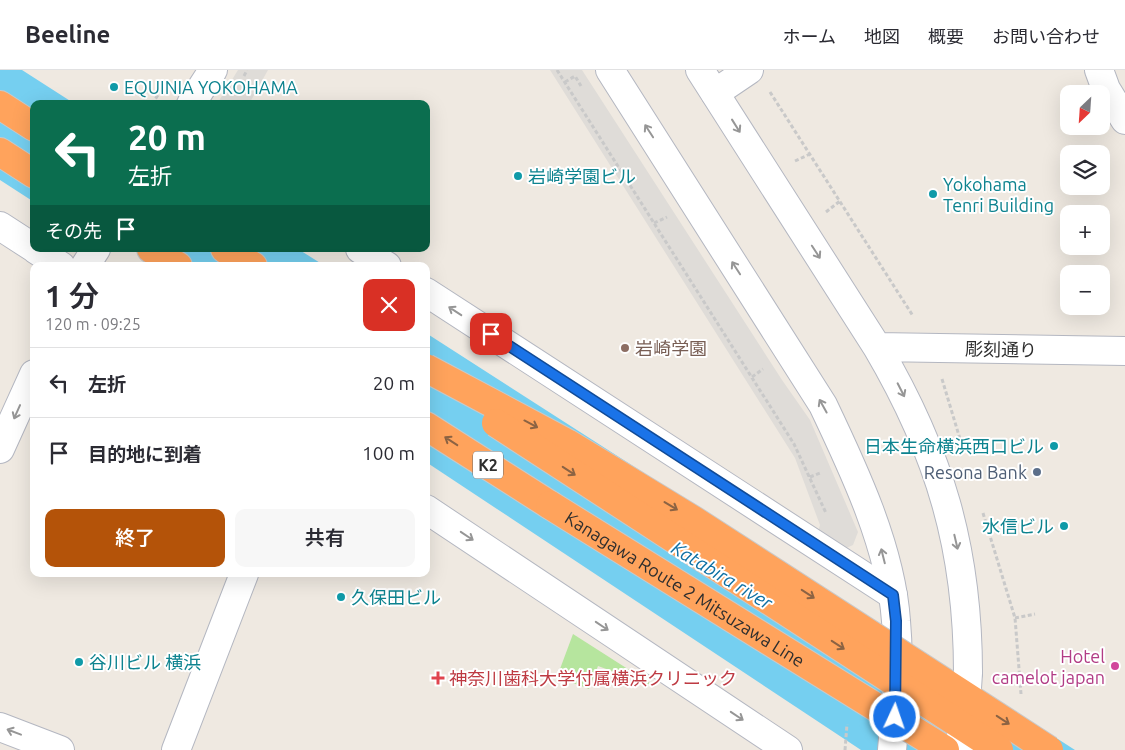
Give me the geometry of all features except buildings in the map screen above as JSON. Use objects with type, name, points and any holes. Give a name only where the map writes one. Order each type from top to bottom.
[{"type":"highway","points":[[0,107],[30,126]]},
{"type":"highway","points":[[0,152],[30,171]]},
{"type":"highway","points":[[156,252],[172,262]]},
{"type":"highway","points":[[231,252],[247,262]]},
{"type":"highway","points":[[430,370],[567,443],[695,521],[1049,750]]},
{"type":"highway","name":"Kanagawa Route 2 Mitsuzawa Line","points":[[430,380],[999,750]]},
{"type":"highway","name":"Kanagawa Route 2 Mitsuzawa Line","points":[[430,429],[945,750]]},
{"type":"highway","points":[[550,505],[918,750]]},
{"type":"street","points":[[194,100],[213,70]]},
{"type":"street","points":[[610,70],[823,405],[855,473],[878,537],[894,608],[896,701],[892,750]]},
{"type":"street","points":[[700,70],[902,389],[926,445],[947,501],[959,558],[967,612],[968,673],[959,750]]},
{"type":"street","points":[[1099,70],[1106,89],[1125,120]]},
{"type":"street","points":[[715,93],[758,78]]},
{"type":"street","points":[[0,226],[30,245]]},
{"type":"street","points":[[40,252],[55,262]]},
{"type":"street","points":[[365,252],[381,262]]},
{"type":"street","points":[[430,295],[894,608]]},
{"type":"street","name":"彫刻通り","points":[[877,348],[1125,351]]},
{"type":"street","points":[[0,449],[30,383]]},
{"type":"street","points":[[430,512],[788,750]]},
{"type":"street","points":[[176,750],[243,577]]},
{"type":"street","points":[[0,727],[60,750]]},
{"type":"path","points":[[557,70],[794,444],[826,514]]},
{"type":"path","points":[[565,82],[575,76],[584,91]]},
{"type":"path","points":[[758,78],[810,154],[918,323]]},
{"type":"path","points":[[792,155],[796,162],[810,154]]},
{"type":"path","points":[[830,217],[826,211],[840,201]]},
{"type":"path","points":[[943,380],[966,457]]},
{"type":"path","points":[[980,505],[1015,618],[1021,702]]},
{"type":"path","points":[[1015,618],[1035,614]]},
{"type":"green space","points":[[573,634],[656,687],[598,666],[589,689],[557,677]]},
{"type":"shaded area","points":[[238,70],[268,70],[251,100],[219,100]]},
{"type":"shaded area","points":[[550,70],[582,70],[782,380],[810,420],[858,532],[853,545],[835,553],[815,542],[820,525],[795,458]]},
{"type":"water","points":[[0,70],[22,70],[69,100],[30,100],[30,199],[0,180]]},
{"type":"water","points":[[109,252],[303,252],[319,262],[125,262]]},
{"type":"water","name":"Katabira river","points":[[430,336],[1075,750],[861,750],[430,465]]},
{"type":"pier","points":[[106,252],[158,252],[151,262],[120,262]]},
{"type":"place","name":"EQUINIA YOKOHAMA","points":[[114,87]]},
{"type":"place","name":"岩崎学園ビル","points":[[518,176]]},
{"type":"place","name":"Yokohama Tenri Building","points":[[933,194]]},
{"type":"place","name":"岩崎学園","points":[[625,348]]},
{"type":"place","name":"日本生命横浜西口ビル","points":[[1054,446]]},
{"type":"place","name":"Resona Bank","points":[[1037,472]]},
{"type":"place","name":"水信ビル","points":[[1064,526]]},
{"type":"place","name":"久保田ビル","points":[[341,597]]},
{"type":"place","name":"谷川ビル 横浜","points":[[79,662]]},
{"type":"place","name":"Hotel camelot japan","points":[[1115,666]]},
{"type":"place","name":"神奈川歯科大学付属横浜クリニック","points":[[438,678]]},
{"type":"route","points":[[491,334],[893,595],[896,621],[895,717]]}]
